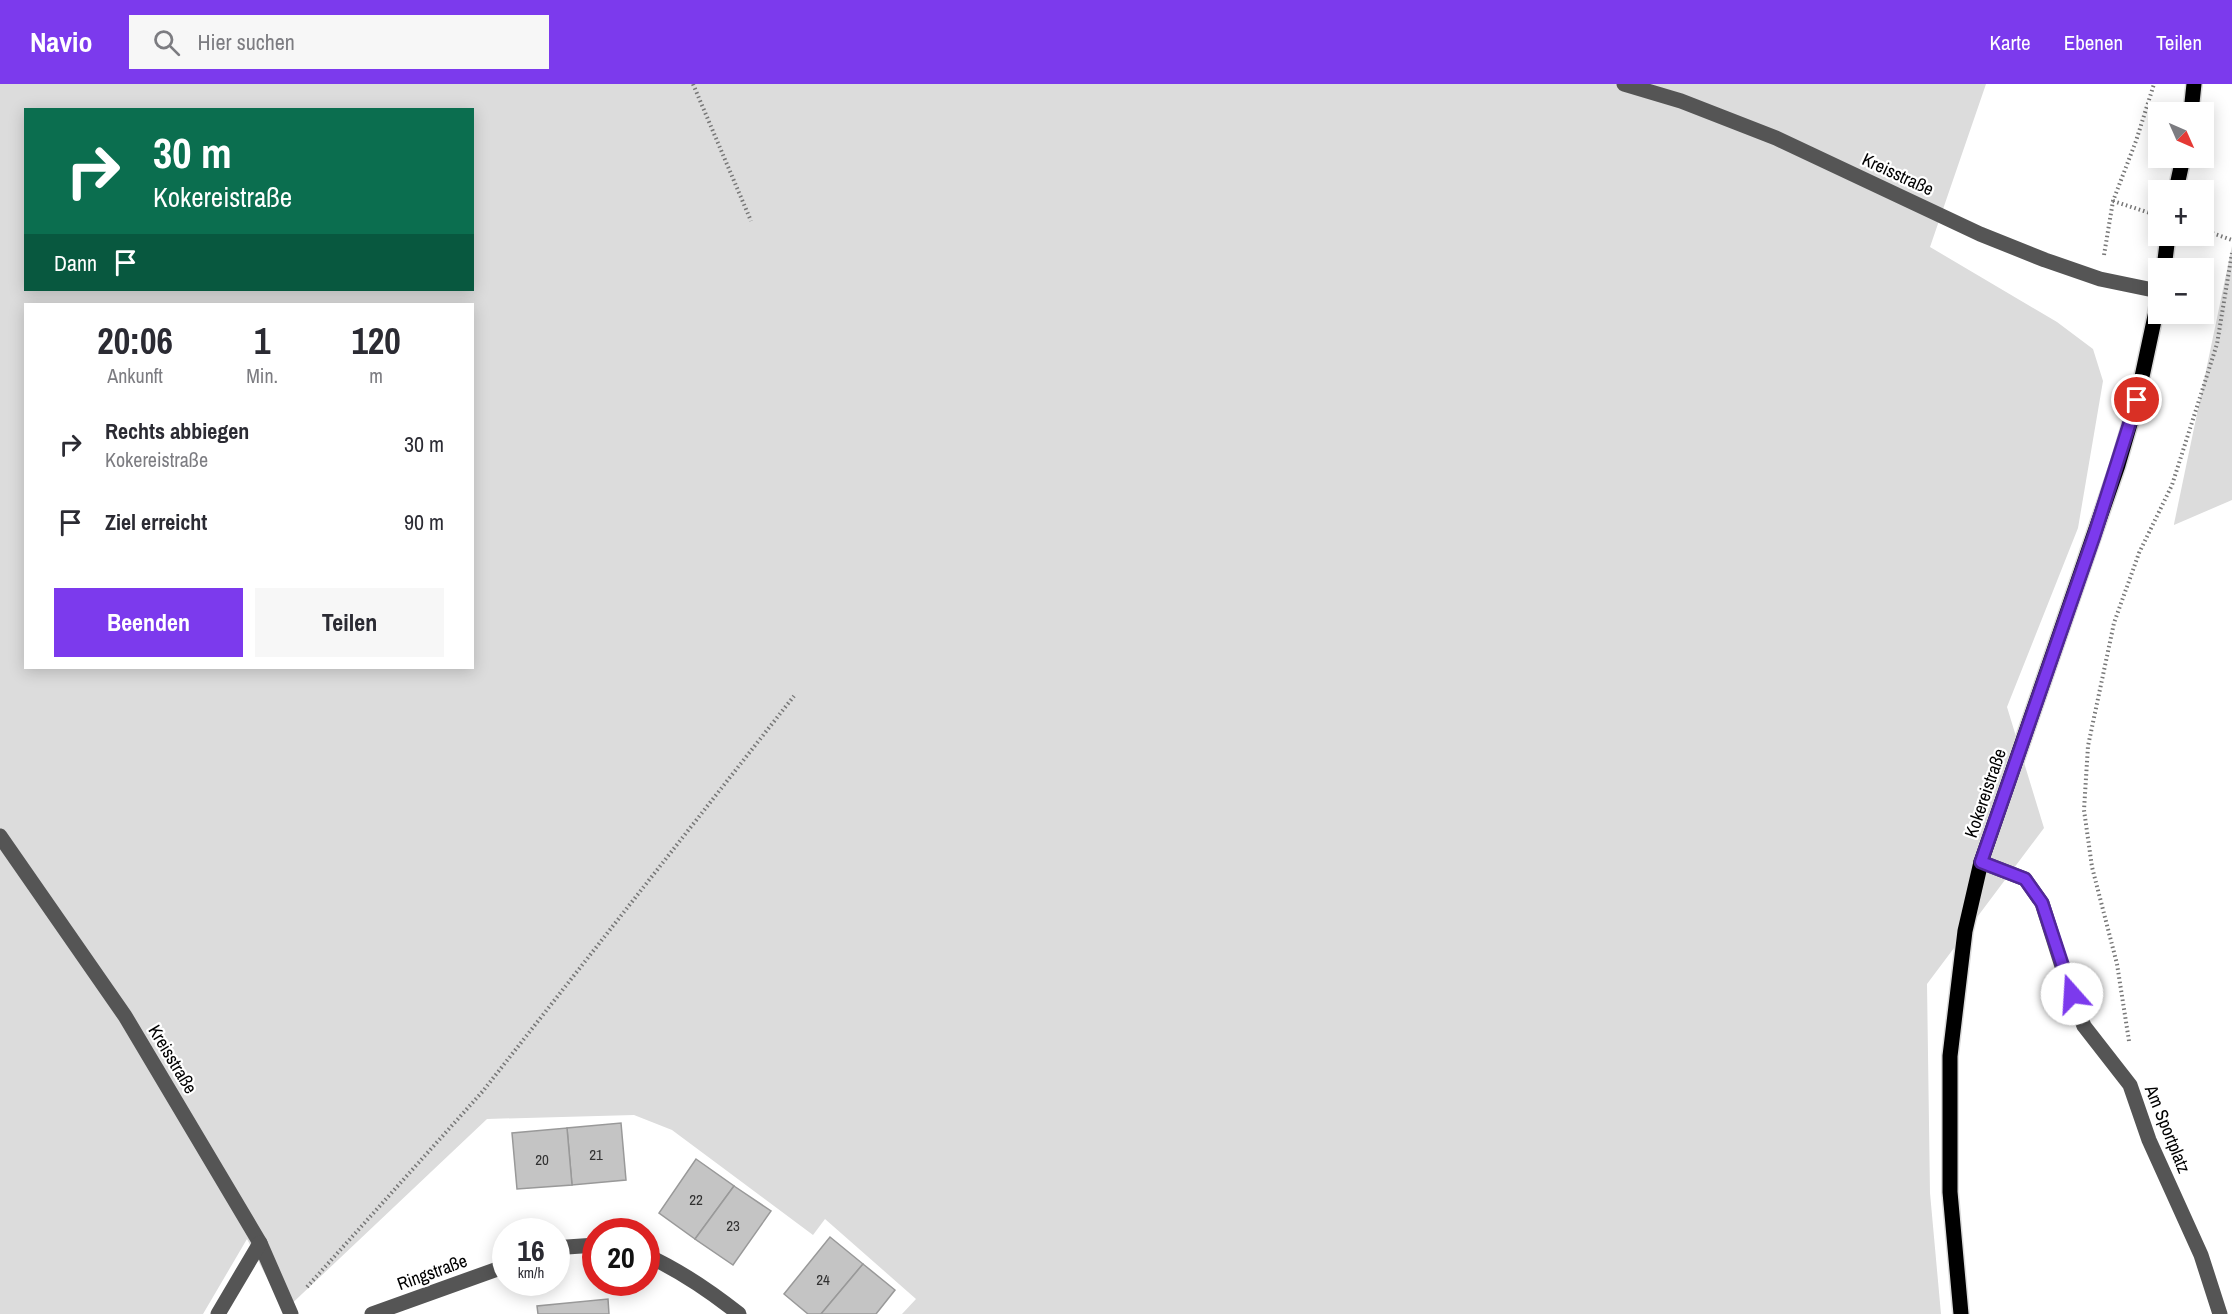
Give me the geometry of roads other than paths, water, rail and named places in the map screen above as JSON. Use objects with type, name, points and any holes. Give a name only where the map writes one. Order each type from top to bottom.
[{"type":"main road","points":[[2192,102],[2194,84]]},
{"type":"main road","name":"Kokereistraße","points":[[1961,1314],[1950,1192],[1950,1056],[1965,932],[1981,862],[2118,465],[2137,400],[2153,324]]},
{"type":"street","name":"Kreisstraße","points":[[1624,84],[1681,101],[1776,138],[1980,234],[2100,279],[2148,289]]},
{"type":"street","name":"Kreisstraße","points":[[0,836],[125,1016],[260,1243],[290,1311]]},
{"type":"street","name":"Am Sportplatz","points":[[1981,862],[2025,879],[2042,903],[2066,979],[2084,1026],[2130,1085],[2149,1140],[2201,1255],[2220,1314]]},
{"type":"street","points":[[218,1314],[260,1243]]},
{"type":"street","points":[[660,1262],[716,1295],[739,1314]]},
{"type":"street","name":"Ringstraße","points":[[372,1314],[492,1271]]}]
